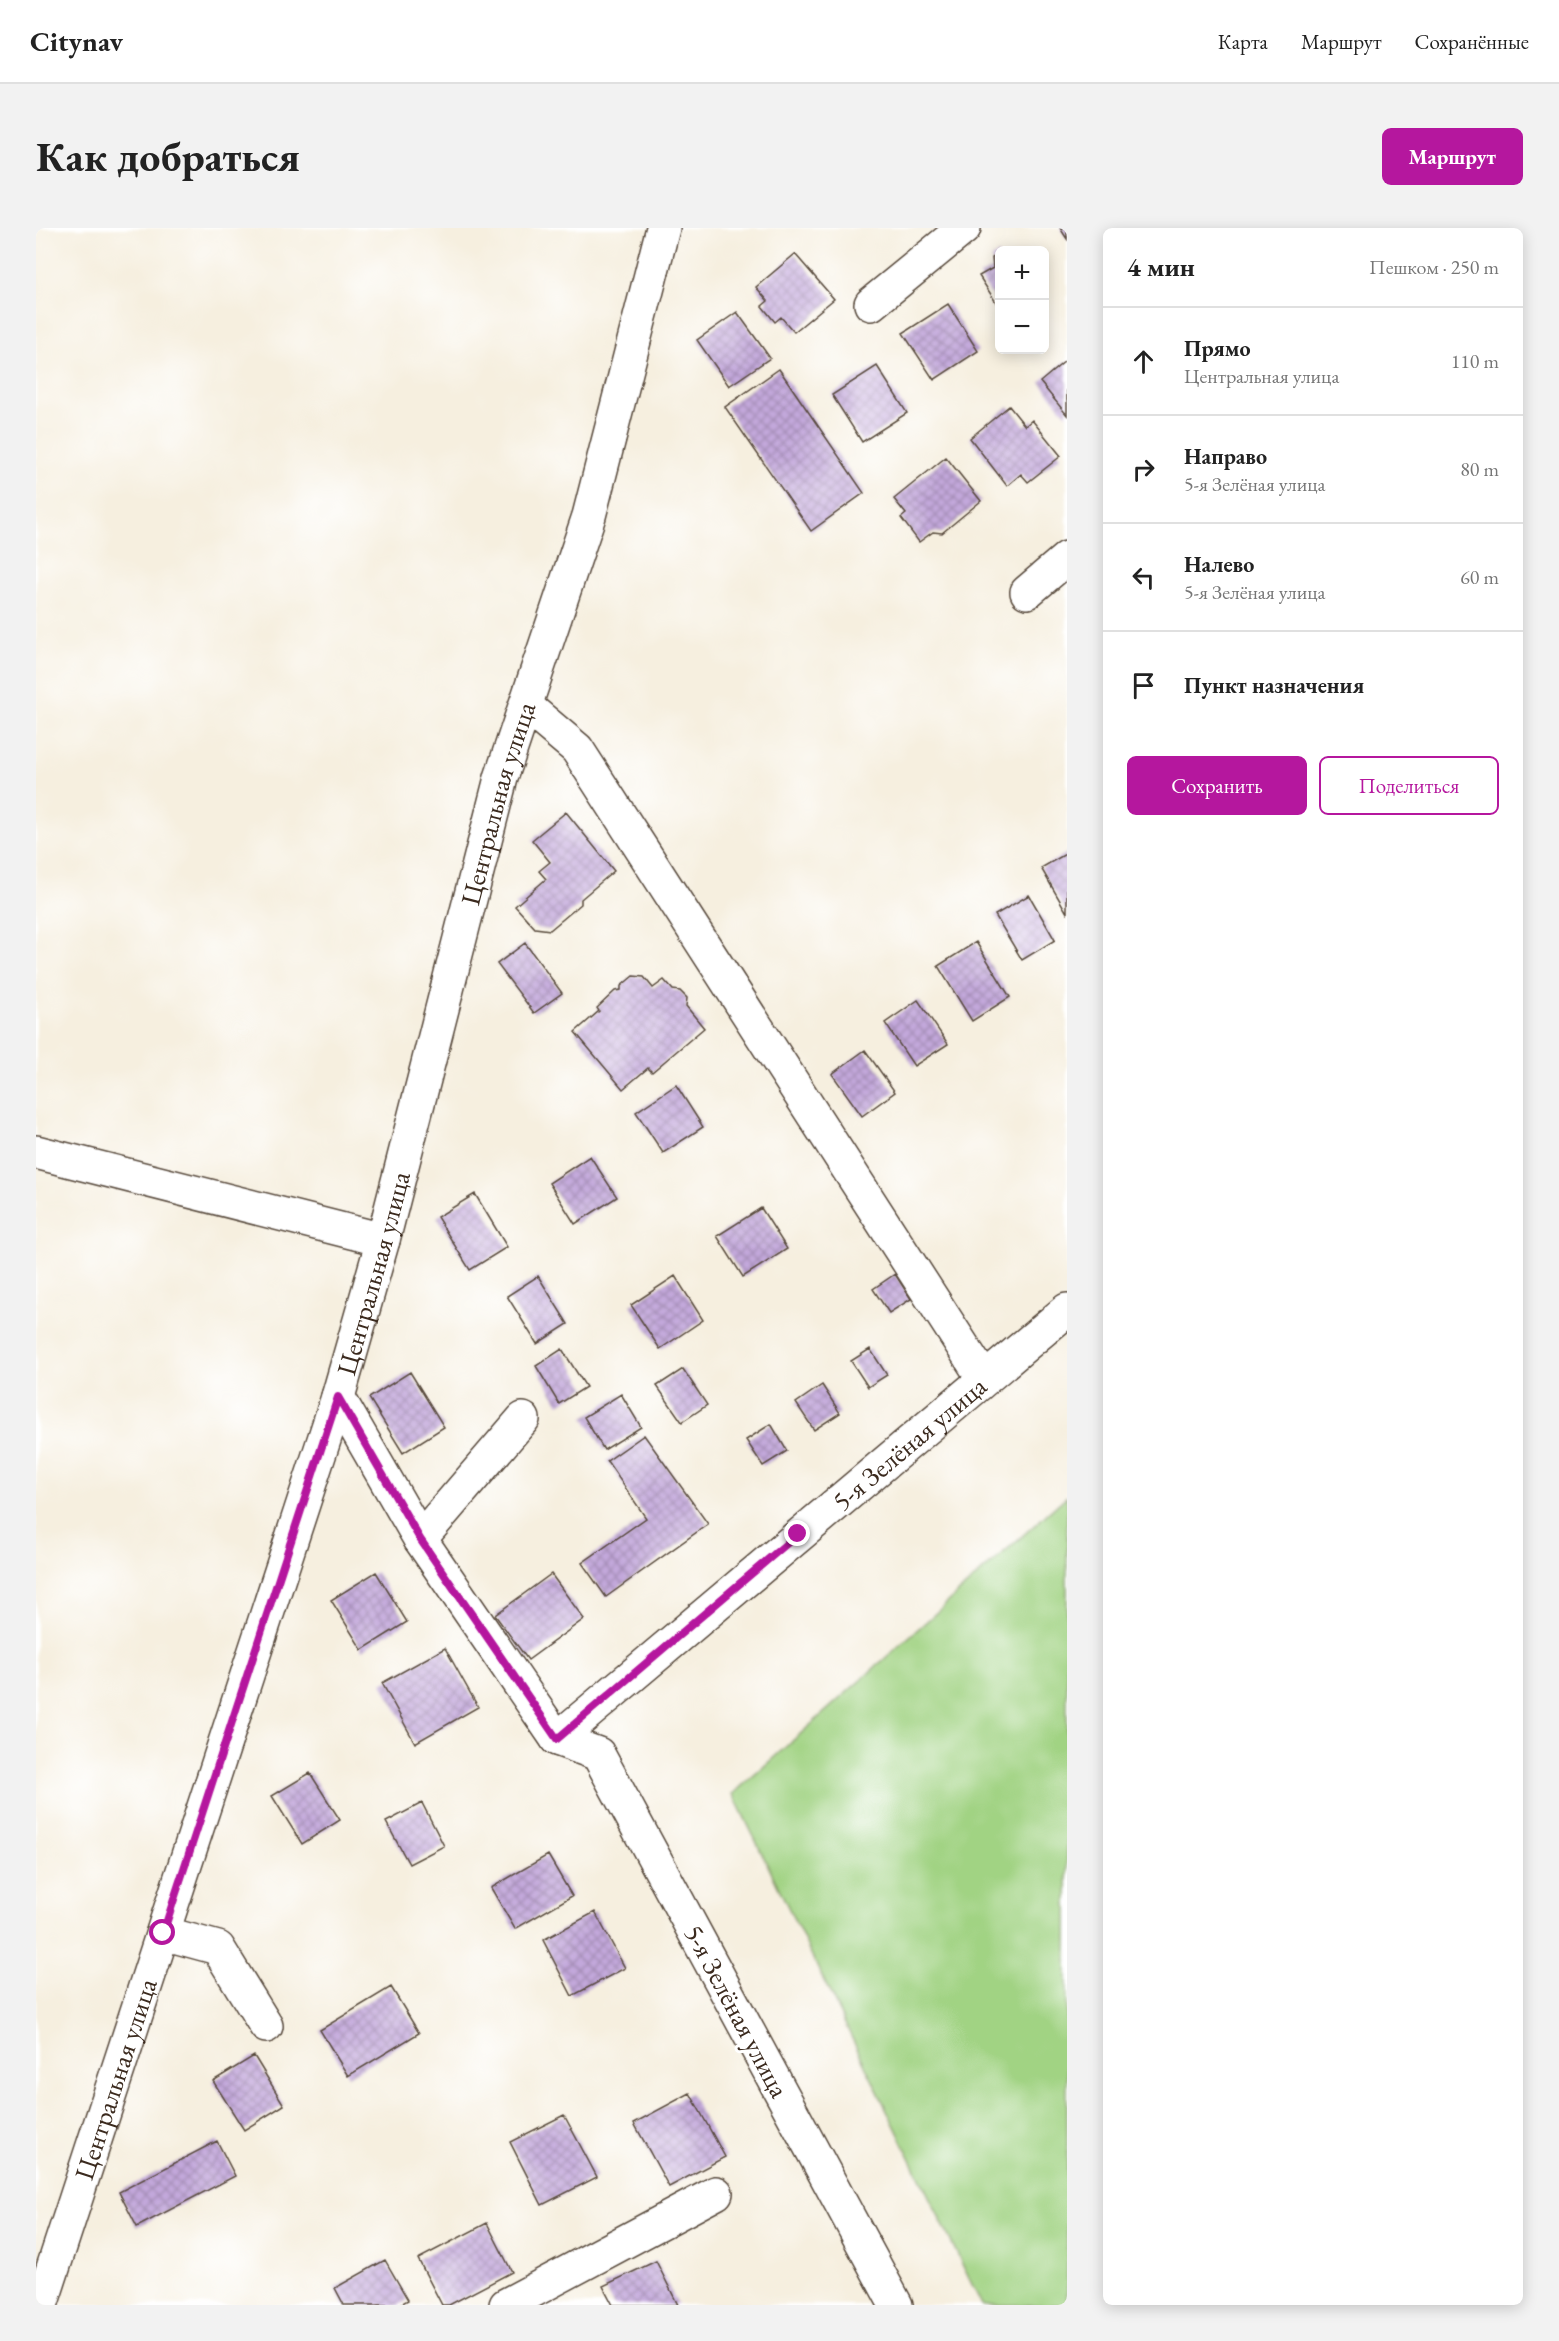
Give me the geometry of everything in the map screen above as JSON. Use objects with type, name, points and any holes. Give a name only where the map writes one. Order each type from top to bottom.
[{"type":"street","name":"Центральная улица","points":[[41,2305],[338,1397],[383,1240],[501,778],[589,516],[663,228]]},
{"type":"street","points":[[871,304],[964,228]]},
{"type":"street","points":[[1027,592],[1067,558]]},
{"type":"street","points":[[526,706],[578,749],[984,1379]]},
{"type":"street","points":[[36,1152],[383,1240]]},
{"type":"street","name":"5-я Зелёная улица","points":[[896,2305],[598,1754],[557,1739],[1067,1310]]},
{"type":"street","points":[[338,1397],[420,1539],[557,1739]]},
{"type":"street","points":[[420,1539],[523,1419]]},
{"type":"street","points":[[163,1933],[218,1948],[266,2026]]},
{"type":"street","points":[[506,2305],[716,2193]]},
{"type":"green space","points":[[1067,1496],[1067,2305],[982,2305],[733,1794]]},
{"type":"building","points":[[1060,228],[1067,228],[1067,239]]},
{"type":"building","points":[[795,254],[834,299],[794,332],[781,317],[775,322],[762,306],[768,301],[756,287]]},
{"type":"building","points":[[995,256],[995,301],[979,276],[993,268],[992,258]]},
{"type":"building","points":[[948,304],[978,351],[934,380],[903,333]]},
{"type":"building","points":[[737,312],[770,358],[729,386],[697,340]]},
{"type":"building","points":[[1065,361],[1067,363],[1067,415],[1040,382]]},
{"type":"building","points":[[877,366],[907,413],[862,442],[832,395]]},
{"type":"building","points":[[779,369],[864,493],[811,531],[725,407]]},
{"type":"building","points":[[1009,406],[1025,426],[1032,420],[1061,456],[1028,482],[1021,474],[1007,486],[970,438]]},
{"type":"building","points":[[946,457],[981,501],[942,533],[933,532],[919,542],[901,518],[906,514],[894,499]]},
{"type":"building","points":[[566,812],[614,871],[581,899],[581,904],[550,930],[535,928],[515,906],[546,879],[539,871],[550,862],[532,840]]},
{"type":"building","points":[[1067,853],[1067,913],[1041,868]]},
{"type":"building","points":[[1029,895],[1055,940],[1022,960],[995,915]]},
{"type":"building","points":[[976,942],[1010,997],[972,1021],[938,966]]},
{"type":"building","points":[[525,943],[562,993],[534,1013],[497,964]]},
{"type":"building","points":[[633,976],[644,977],[653,988],[664,980],[673,990],[680,991],[687,998],[686,1006],[704,1028],[652,1072],[648,1068],[623,1089],[575,1032],[599,1011],[597,1008],[615,991],[621,990],[621,986]]},
{"type":"building","points":[[918,1000],[948,1044],[914,1066],[885,1023]]},
{"type":"building","points":[[865,1050],[895,1092],[862,1116],[832,1074]]},
{"type":"building","points":[[676,1085],[703,1127],[663,1153],[636,1112]]},
{"type":"building","points":[[590,1156],[617,1197],[575,1224],[549,1183]]},
{"type":"building","points":[[475,1194],[507,1247],[470,1270],[437,1217]]},
{"type":"building","points":[[761,1208],[787,1249],[743,1277],[717,1236]]},
{"type":"building","points":[[895,1274],[911,1299],[889,1313],[873,1289]]},
{"type":"building","points":[[538,1276],[568,1324],[537,1344],[507,1296]]},
{"type":"building","points":[[675,1276],[703,1320],[660,1349],[631,1305]]},
{"type":"building","points":[[562,1349],[586,1387],[559,1404],[536,1366]]},
{"type":"building","points":[[870,1349],[887,1375],[868,1387],[851,1361]]},
{"type":"building","points":[[683,1369],[707,1405],[682,1422],[657,1386]]},
{"type":"building","points":[[410,1372],[444,1427],[403,1453],[369,1398]]},
{"type":"building","points":[[822,1385],[840,1413],[814,1430],[796,1403]]},
{"type":"building","points":[[621,1394],[641,1427],[604,1450],[584,1417]]},
{"type":"building","points":[[771,1424],[787,1451],[763,1466],[746,1440]]},
{"type":"building","points":[[644,1435],[708,1524],[606,1597],[582,1563],[646,1518],[607,1461]]},
{"type":"building","points":[[376,1572],[407,1622],[362,1650],[331,1600]]},
{"type":"building","points":[[551,1574],[584,1619],[528,1660],[495,1615]]},
{"type":"building","points":[[445,1648],[478,1707],[415,1743],[382,1683]]},
{"type":"building","points":[[310,1773],[340,1820],[302,1844],[272,1796]]},
{"type":"building","points":[[422,1803],[444,1846],[409,1864],[386,1822]]},
{"type":"building","points":[[548,1855],[572,1896],[515,1929],[491,1888]]},
{"type":"building","points":[[595,1912],[625,1968],[572,1996],[543,1940]]},
{"type":"building","points":[[391,1987],[419,2033],[348,2076],[320,2030]]},
{"type":"building","points":[[254,2056],[284,2105],[244,2130],[213,2081]]},
{"type":"building","points":[[690,2093],[725,2157],[669,2187],[634,2123]]},
{"type":"building","points":[[564,2115],[597,2177],[542,2205],[510,2142]]},
{"type":"building","points":[[217,2141],[235,2176],[137,2227],[119,2192]]},
{"type":"building","points":[[487,2223],[512,2272],[449,2305],[442,2305],[418,2259]]},
{"type":"building","points":[[385,2260],[408,2300],[399,2305],[344,2305],[335,2288]]},
{"type":"building","points":[[656,2261],[678,2305],[613,2305],[603,2286]]},
{"type":"route","points":[[163,1933],[338,1397],[420,1539],[557,1739],[798,1534]]}]
